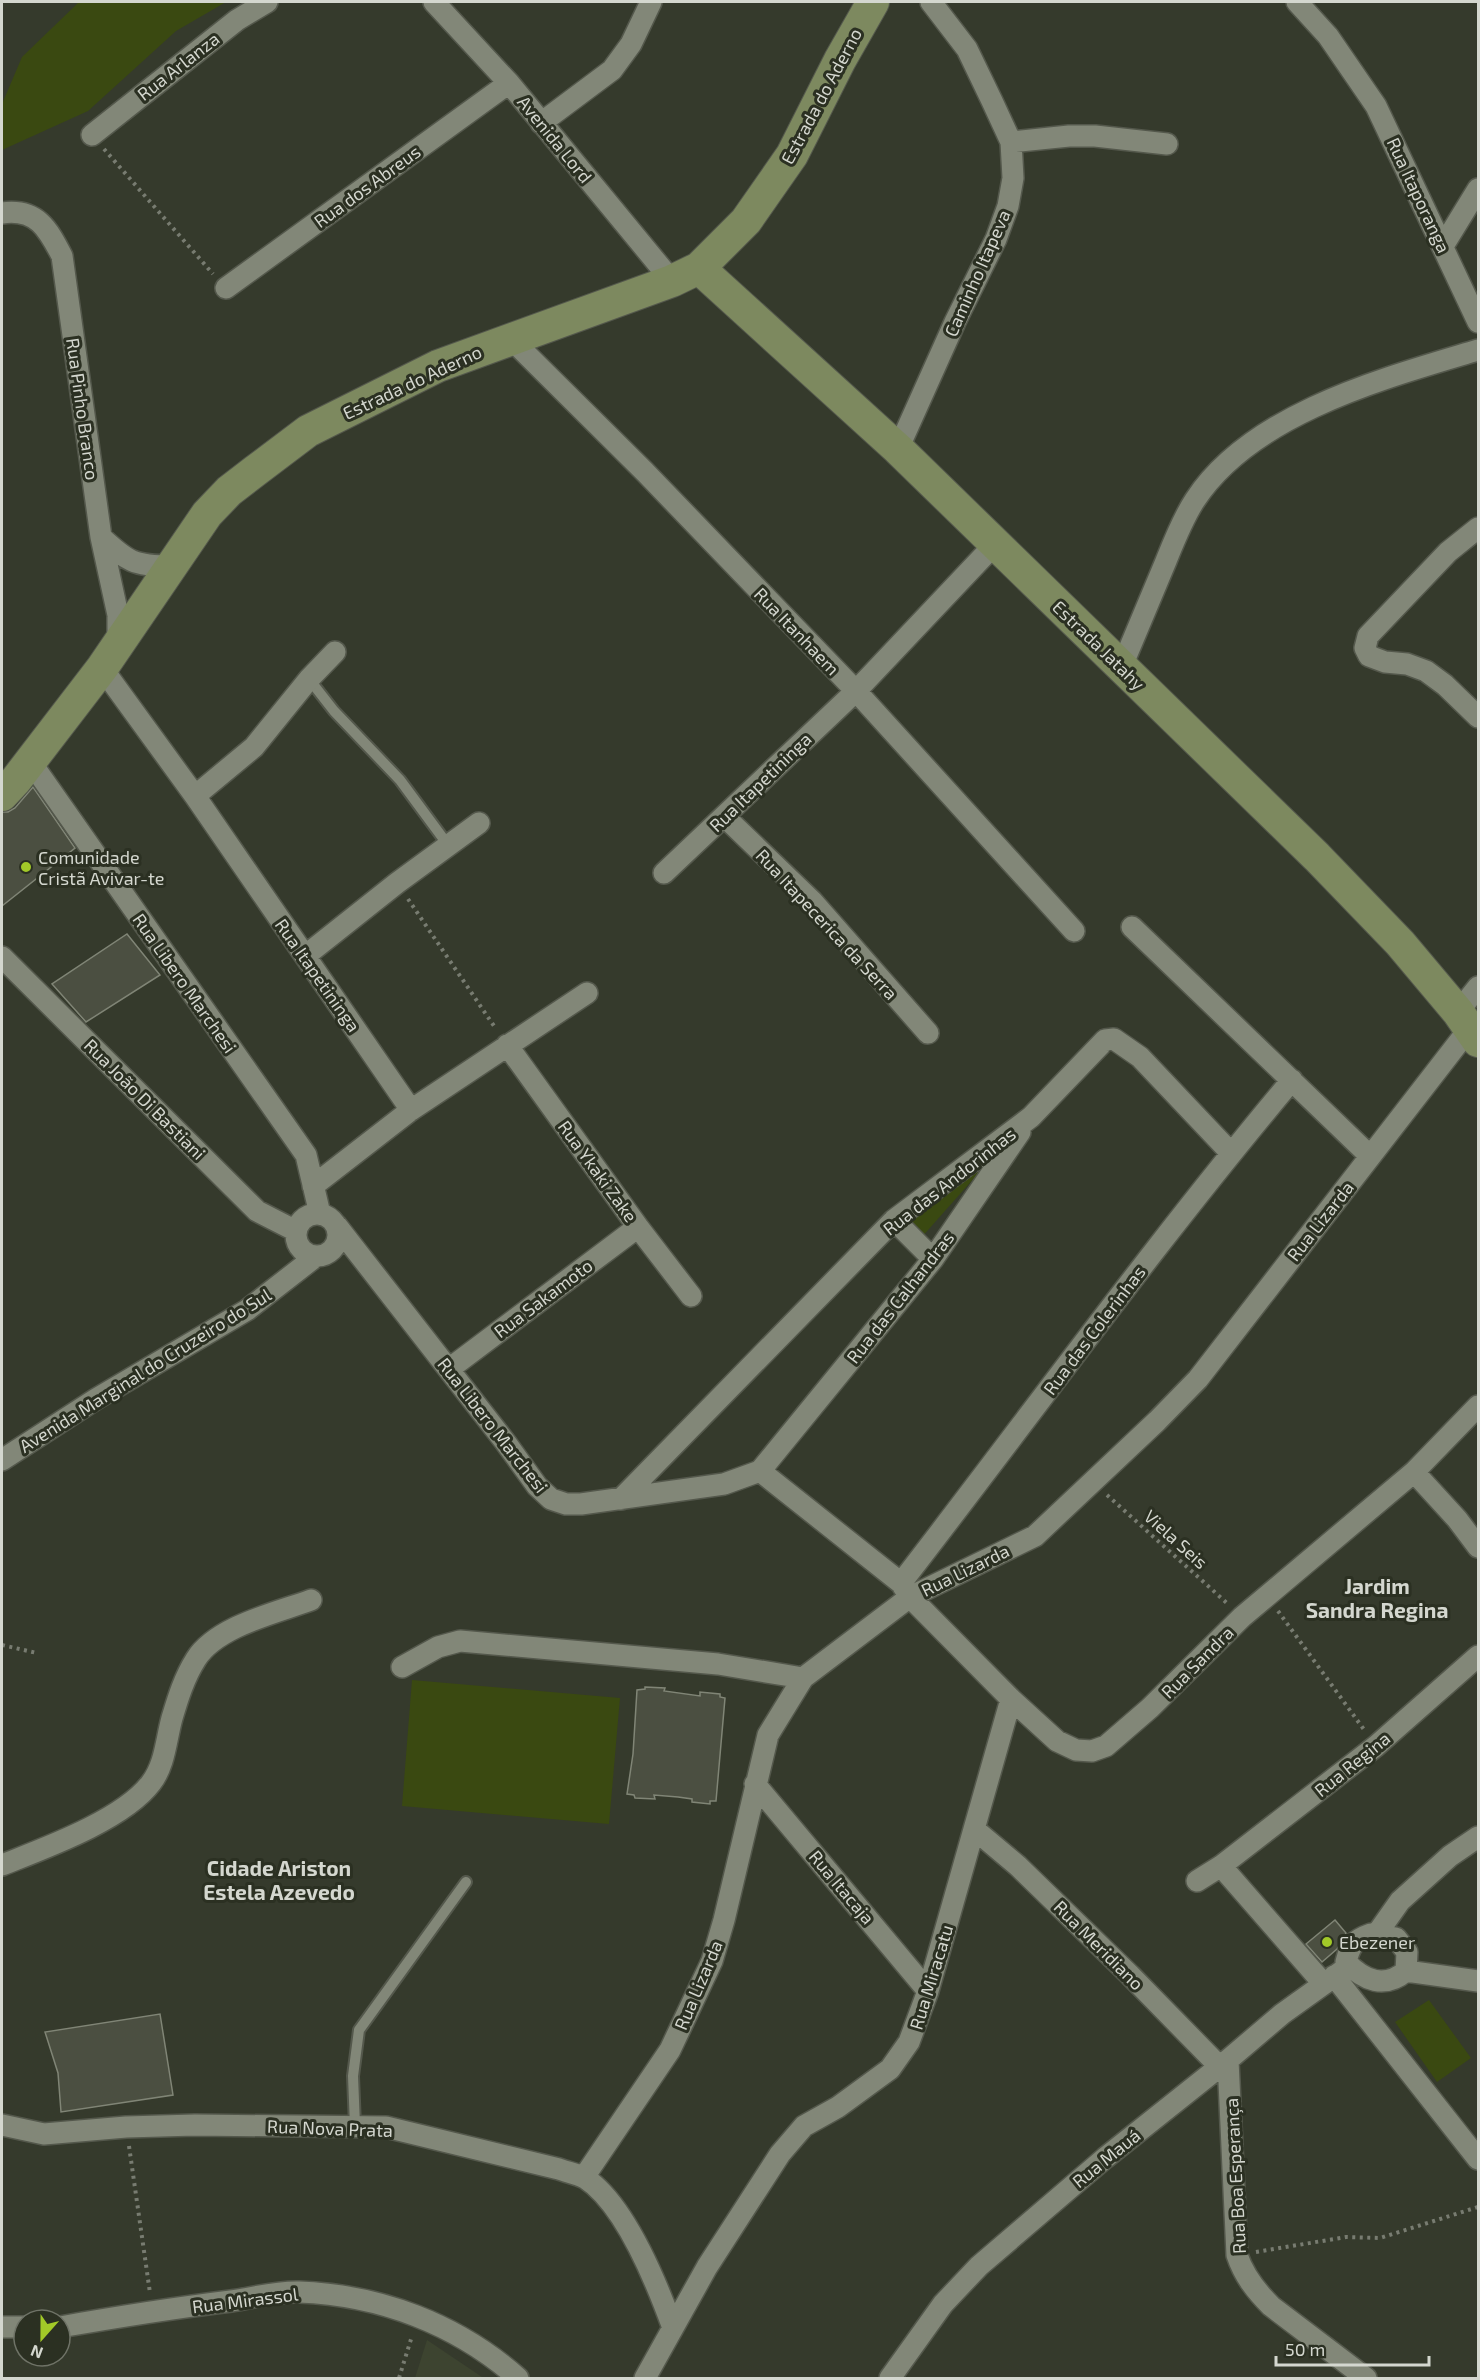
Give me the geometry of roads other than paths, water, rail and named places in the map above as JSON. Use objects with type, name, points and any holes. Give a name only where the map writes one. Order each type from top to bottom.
[{"type":"main road","name":"Estrada do Aderno","points":[[12,776],[110,655],[207,514],[229,491],[308,431],[438,366],[672,281],[699,267],[746,221],[792,155],[840,60],[873,2]]},
{"type":"main road","name":"Estrada Jatahy","points":[[699,267],[898,449],[1325,865],[1400,943],[1469,1027]]},
{"type":"street","name":"Rua Arlanza","points":[[92,135],[237,20],[267,2]]},
{"type":"street","name":"Avenida Lord","points":[[434,2],[509,83],[672,281]]},
{"type":"street","points":[[541,123],[612,70],[631,44],[643,23],[651,2]]},
{"type":"street","name":"Caminho Itapeva","points":[[898,449],[955,322],[996,239],[1008,206],[1013,178],[1011,142],[967,49],[931,2]]},
{"type":"street","name":"Rua Itaporanga","points":[[1297,2],[1328,36],[1376,105],[1479,322]]},
{"type":"street","name":"Rua dos Abreus","points":[[226,288],[509,83]]},
{"type":"street","points":[[1011,142],[1069,136],[1095,136],[1167,144]]},
{"type":"street","points":[[1443,246],[1479,189]]},
{"type":"street","name":"Rua Pinho Branco","points":[[2,213],[20,213],[34,217],[49,231],[62,256],[101,537],[118,615],[110,655]]},
{"type":"street","name":"Rua Itanhaem","points":[[511,339],[645,472],[856,691],[1074,931]]},
{"type":"street","points":[[1122,666],[1176,536],[1194,501],[1234,456],[1280,426],[1333,397],[1375,381],[1479,350]]},
{"type":"street","points":[[1479,528],[1448,552],[1412,589],[1368,636],[1365,648],[1369,656],[1385,662],[1407,664],[1426,671],[1445,685],[1479,717]]},
{"type":"street","points":[[101,537],[124,558],[151,566],[171,566]]},
{"type":"street","name":"Rua Itapetininga","points":[[664,873],[856,691],[995,544]]},
{"type":"street","points":[[195,796],[242,760],[309,679],[335,652]]},
{"type":"street","name":"Rua Itapetininga","points":[[110,655],[195,796],[411,1110]]},
{"type":"street","name":"Rua Libero Marchesi","points":[[12,776],[306,1155],[314,1186],[328,1220],[449,1369],[537,1486],[551,1499],[566,1504],[581,1504],[724,1484],[760,1471]]},
{"type":"street","name":"Rua Itapecerica da Serra","points":[[725,817],[812,901],[928,1033]]},
{"type":"street","points":[[305,957],[398,883],[479,823]]},
{"type":"street","points":[[1132,927],[1370,1156]]},
{"type":"street","name":"Rua João Di Bastiani","points":[[2,957],[257,1210],[296,1231]]},
{"type":"street","name":"Rua Lizarda","points":[[584,2177],[670,2049],[712,1961],[768,1735],[803,1678],[906,1590],[1035,1536],[1157,1421],[1198,1379],[1469,1027],[1479,987]]},
{"type":"street","points":[[314,1186],[411,1110],[587,993]]},
{"type":"street","name":"Rua das Andorinhas","points":[[621,1499],[894,1220],[1031,1117],[1095,1047],[1105,1040],[1114,1039],[1140,1057],[1231,1153]]},
{"type":"street","name":"Rua Ykaki Zake","points":[[507,1045],[638,1227],[691,1296]]},
{"type":"street","name":"Rua das Colerinhas","points":[[906,1590],[1093,1328],[1231,1153],[1292,1080]]},
{"type":"street","name":"Rua das Calhandras","points":[[760,1471],[933,1259],[1031,1117]]},
{"type":"street","points":[[314,1214],[328,1220],[339,1239],[333,1250],[322,1257],[315,1257],[302,1251],[298,1245],[296,1231],[303,1220],[314,1214]]},
{"type":"street","points":[[894,1220],[933,1259]]},
{"type":"street","name":"Rua Sakamoto","points":[[449,1369],[638,1227]]},
{"type":"street","name":"Avenida Marginal do Cruzeiro do Sul","points":[[2,1460],[96,1400],[248,1310],[315,1257]]},
{"type":"street","name":"Rua Sandra","points":[[906,1590],[1011,1699],[1057,1741],[1076,1750],[1099,1749],[1106,1746],[1150,1708],[1266,1595],[1414,1472],[1479,1406]]},
{"type":"street","points":[[760,1471],[906,1590]]},
{"type":"street","points":[[1414,1472],[1479,1547]]},
{"type":"street","points":[[2,1866],[119,1813],[137,1798],[152,1782],[161,1764],[181,1689],[197,1658],[217,1638],[256,1619],[311,1600]]},
{"type":"street","points":[[402,1666],[438,1647],[460,1641],[718,1664],[803,1678]]},
{"type":"street","name":"Rua Regina","points":[[1197,1881],[1221,1866],[1376,1746],[1479,1656]]},
{"type":"street","name":"Rua Miracatu","points":[[645,2379],[719,2248],[780,2154],[804,2126],[838,2107],[890,2069],[909,2042],[928,1991],[1011,1699]]},
{"type":"street","name":"Rua Itacaja","points":[[755,1784],[928,1991]]},
{"type":"street","name":"Rua Meridiano","points":[[974,1829],[1026,1874],[1224,2063]]},
{"type":"street","points":[[1376,1935],[1400,1901],[1450,1856],[1479,1837]]},
{"type":"street","points":[[1221,1866],[1336,1975],[1479,2159]]},
{"type":"street","points":[[1336,1975],[1346,1962],[1349,1948],[1360,1938],[1371,1934],[1396,1938],[1407,1952],[1406,1971]]},
{"type":"street","points":[[1336,1975],[1389,1982],[1406,1971],[1479,1981]]},
{"type":"street","name":"Rua Mauá","points":[[890,2379],[944,2304],[980,2266],[1105,2158],[1282,2014],[1336,1975]]},
{"type":"street","name":"Rua Boa Esperança","points":[[1224,2063],[1237,2255],[1242,2270],[1257,2292],[1271,2306],[1366,2379]]},
{"type":"street","name":"Rua Nova Prata","points":[[2,2125],[44,2134],[126,2127],[386,2127],[559,2169],[584,2177],[609,2199],[656,2281],[673,2328]]},
{"type":"street","name":"Rua Mirassol","points":[[72,2325],[152,2311],[297,2292],[373,2300],[452,2331],[499,2361],[518,2379]]},
{"type":"lane","points":[[309,679],[334,711],[400,780],[448,845]]},
{"type":"lane","points":[[355,2126],[352,2076],[359,2030],[466,1882]]},
{"type":"place","name":"Comunidade Cristã Avivar-te","points":[[26,867]]},
{"type":"place","name":"Ebezener","points":[[1327,1942]]},
{"type":"district","name":"Jardim Sandra Regina","points":[[1377,1597]]},
{"type":"district","name":"Cidade Ariston Estela Azevedo","points":[[279,1879]]}]
